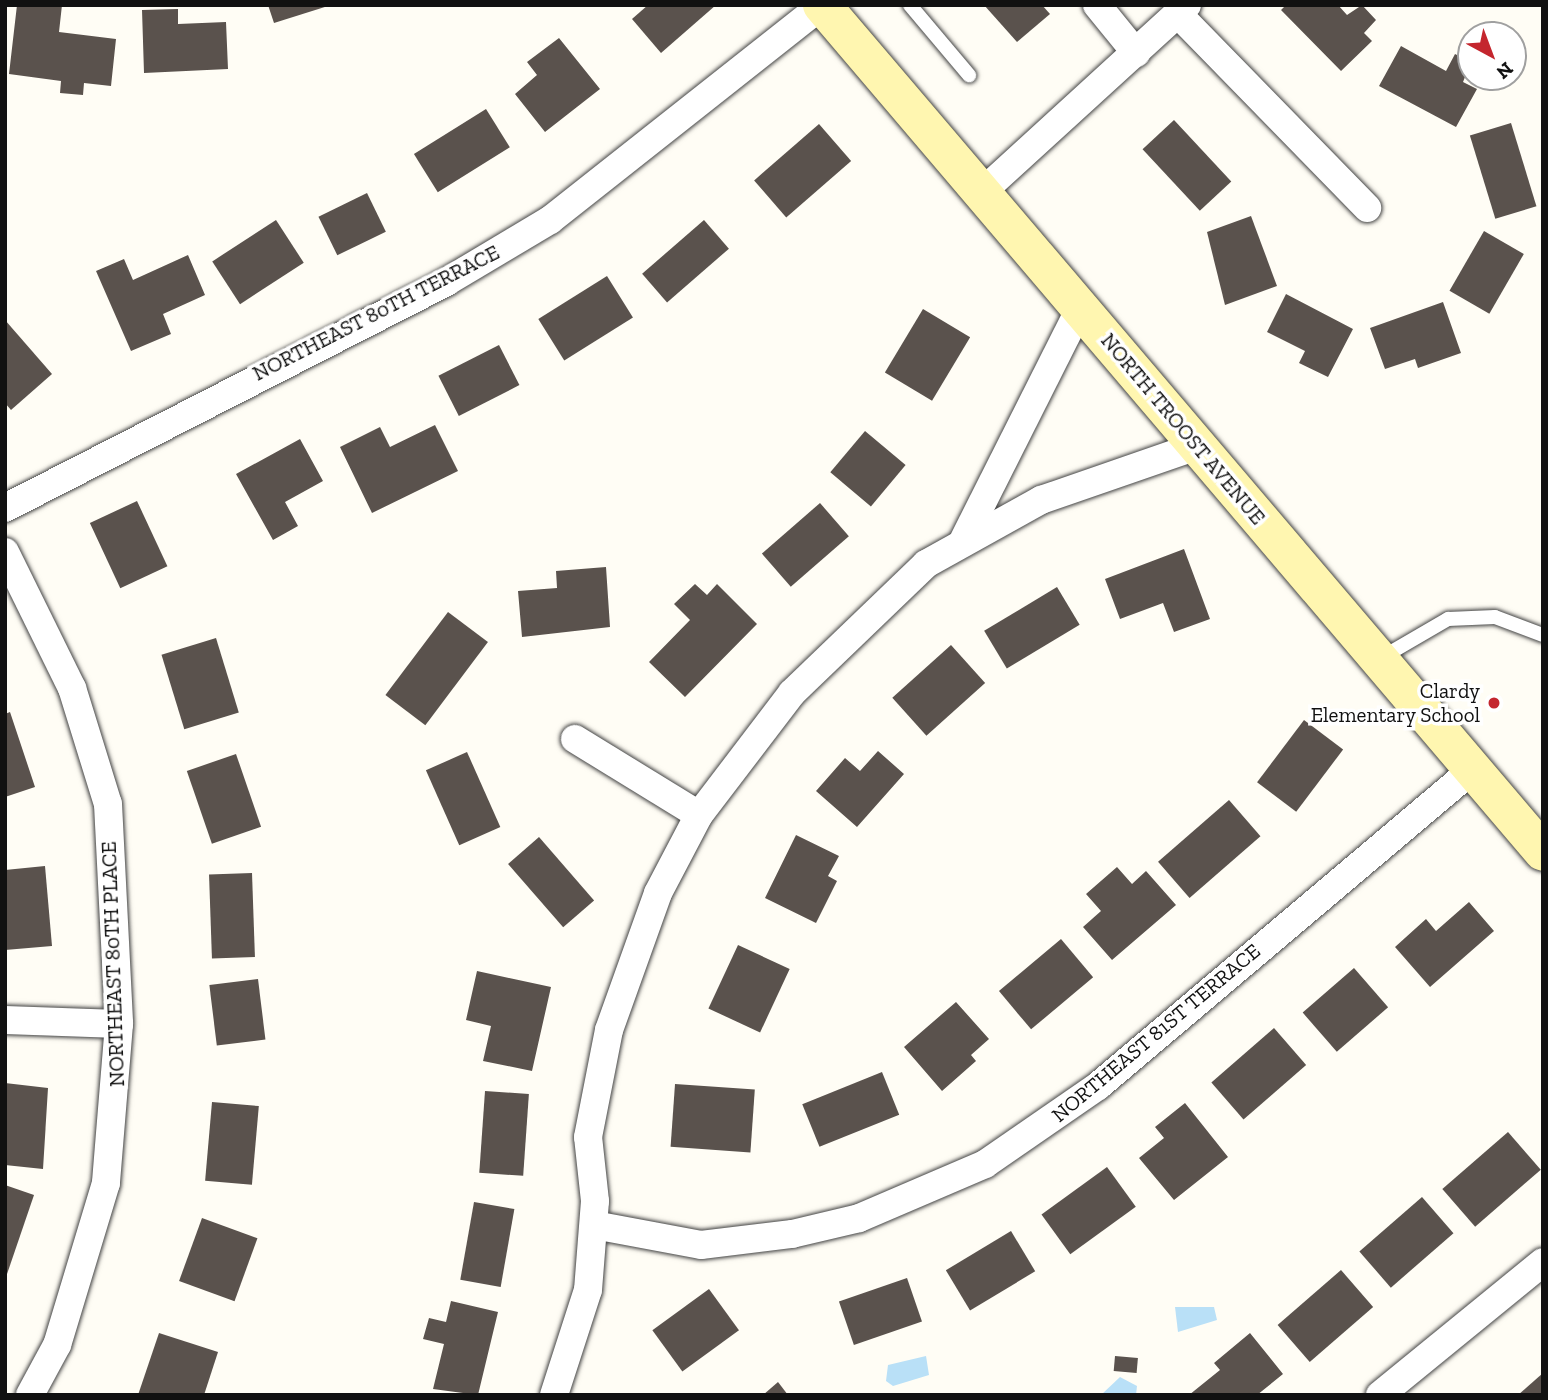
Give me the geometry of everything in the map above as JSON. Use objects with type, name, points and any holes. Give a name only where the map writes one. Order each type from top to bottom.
[{"type":"street","name":"NORTH TROOST AVENUE","points":[[822,5],[1543,852]]},
{"type":"street","name":"NORTHEAST 80TH TERRACE","points":[[5,508],[446,282],[550,220],[822,5]]},
{"type":"street","points":[[1097,5],[1136,53]]},
{"type":"street","points":[[981,193],[1182,10],[1367,208]]},
{"type":"street","points":[[964,539],[1080,307]]},
{"type":"street","points":[[554,1395],[588,1290],[594,1225],[588,1137],[609,1030],[658,893],[699,815],[792,693],[870,612],[964,539],[1041,500],[1197,446]]},
{"type":"street","name":"NORTHEAST 80TH PLACE","points":[[5,551],[72,688],[108,804],[119,1024],[106,1183],[61,1334],[30,1395]]},
{"type":"street","points":[[575,739],[699,815]]},
{"type":"street","name":"NORTHEAST 81ST TERRACE","points":[[594,1225],[701,1245],[792,1234],[859,1218],[985,1164],[1098,1086],[1473,769]]},
{"type":"street","points":[[5,1020],[119,1024]]},
{"type":"street","points":[[1380,1395],[1543,1262]]},
{"type":"lane","points":[[910,5],[969,75]]},
{"type":"lane","points":[[1379,660],[1448,619],[1495,617],[1543,635]]},
{"type":"water","points":[[1175,1307],[1214,1307],[1217,1320],[1178,1332]]},
{"type":"water","points":[[926,1356],[929,1375],[893,1386],[886,1381],[888,1365]]},
{"type":"water","points":[[1120,1377],[1137,1386],[1136,1395],[1101,1395]]},
{"type":"building","points":[[17,5],[62,5],[59,32],[116,39],[111,86],[84,83],[83,95],[60,93],[61,81],[9,74]]},
{"type":"building","points":[[268,5],[328,5],[328,6],[274,23]]},
{"type":"building","points":[[648,5],[716,5],[661,53],[632,19]]},
{"type":"building","points":[[984,5],[1042,5],[1050,14],[1017,42]]},
{"type":"building","points":[[1286,5],[1338,5],[1347,15],[1362,5],[1376,20],[1364,33],[1372,41],[1341,71],[1281,10]]},
{"type":"building","points":[[178,9],[178,24],[226,22],[228,69],[144,73],[142,10]]},
{"type":"building","points":[[559,38],[600,89],[545,132],[515,94],[537,75],[527,62]]},
{"type":"building","points":[[1401,46],[1446,71],[1455,54],[1457,55],[1457,91],[1476,91],[1456,127],[1379,86]]},
{"type":"building","points":[[486,109],[510,147],[438,192],[414,154]]},
{"type":"building","points":[[1174,120],[1231,181],[1200,211],[1143,149]]},
{"type":"building","points":[[1511,123],[1536,206],[1495,219],[1470,136]]},
{"type":"building","points":[[819,124],[851,161],[786,217],[754,180]]},
{"type":"building","points":[[367,193],[386,232],[337,255],[318,217]]},
{"type":"building","points":[[1251,216],[1277,286],[1225,305],[1207,232]]},
{"type":"building","points":[[276,220],[304,263],[240,304],[212,261]]},
{"type":"building","points":[[704,220],[729,249],[667,302],[642,274]]},
{"type":"building","points":[[1484,231],[1524,254],[1489,314],[1450,291]]},
{"type":"building","points":[[188,255],[205,295],[163,314],[171,334],[131,351],[96,271],[124,259],[133,280]]},
{"type":"building","points":[[607,276],[633,318],[564,360],[538,319]]},
{"type":"building","points":[[1286,294],[1353,329],[1328,377],[1299,363],[1305,351],[1267,332]]},
{"type":"building","points":[[1443,302],[1461,353],[1418,368],[1415,359],[1385,369],[1370,328]]},
{"type":"building","points":[[923,309],[970,337],[932,401],[885,372]]},
{"type":"building","points":[[5,320],[52,374],[11,410],[5,403]]},
{"type":"building","points":[[499,345],[519,385],[459,416],[438,376]]},
{"type":"building","points":[[435,425],[458,471],[372,513],[340,447],[380,427],[390,447]]},
{"type":"building","points":[[865,431],[906,465],[871,506],[830,472]]},
{"type":"building","points":[[300,439],[323,481],[285,502],[298,526],[273,540],[236,474]]},
{"type":"building","points":[[137,501],[167,566],[120,588],[90,523]]},
{"type":"building","points":[[820,503],[849,536],[791,587],[762,554]]},
{"type":"building","points":[[1184,549],[1210,619],[1174,632],[1163,603],[1120,619],[1105,579]]},
{"type":"building","points":[[606,567],[610,627],[522,637],[518,591],[557,588],[556,571]]},
{"type":"building","points":[[695,584],[707,595],[717,584],[757,624],[685,697],[649,662],[690,620],[674,604]]},
{"type":"building","points":[[1057,587],[1080,625],[1007,668],[984,631]]},
{"type":"building","points":[[448,612],[488,642],[425,725],[385,695]]},
{"type":"building","points":[[216,638],[239,713],[184,729],[161,655]]},
{"type":"building","points":[[951,645],[985,683],[926,736],[892,698]]},
{"type":"building","points":[[10,712],[35,787],[5,797],[5,714]]},
{"type":"building","points":[[1304,720],[1343,749],[1296,812],[1257,782]]},
{"type":"building","points":[[878,751],[904,774],[857,827],[816,791],[845,758],[860,771]]},
{"type":"building","points":[[467,752],[500,827],[459,845],[426,770]]},
{"type":"building","points":[[236,754],[261,827],[212,844],[187,771]]},
{"type":"building","points":[[1229,800],[1260,836],[1190,898],[1158,862]]},
{"type":"building","points":[[796,835],[839,856],[828,876],[837,881],[816,923],[765,898]]},
{"type":"building","points":[[539,837],[594,900],[563,927],[508,864]]},
{"type":"building","points":[[45,866],[52,946],[5,950],[5,870]]},
{"type":"building","points":[[1117,867],[1132,884],[1146,871],[1176,905],[1112,960],[1083,927],[1101,911],[1086,894]]},
{"type":"building","points":[[252,873],[255,957],[212,958],[209,875]]},
{"type":"building","points":[[1469,902],[1494,931],[1430,987],[1395,947],[1426,919],[1436,931]]},
{"type":"building","points":[[1061,939],[1093,977],[1031,1029],[999,991]]},
{"type":"building","points":[[738,945],[790,969],[760,1033],[708,1008]]},
{"type":"building","points":[[1354,968],[1388,1007],[1337,1052],[1303,1013]]},
{"type":"building","points":[[477,971],[551,987],[532,1071],[483,1061],[491,1026],[466,1020]]},
{"type":"building","points":[[258,979],[265,1040],[217,1046],[209,985]]},
{"type":"building","points":[[956,1002],[989,1039],[971,1055],[976,1061],[942,1091],[904,1047]]},
{"type":"building","points":[[1274,1028],[1306,1065],[1244,1119],[1211,1082]]},
{"type":"building","points":[[882,1072],[899,1115],[819,1147],[802,1104]]},
{"type":"building","points":[[5,1083],[48,1088],[43,1169],[5,1165]]},
{"type":"building","points":[[675,1084],[755,1090],[750,1152],[671,1147]]},
{"type":"building","points":[[485,1091],[529,1094],[523,1176],[479,1173]]},
{"type":"building","points":[[212,1102],[259,1106],[252,1185],[205,1181]]},
{"type":"building","points":[[1185,1103],[1228,1157],[1174,1200],[1139,1158],[1164,1138],[1155,1127]]},
{"type":"building","points":[[1508,1132],[1541,1170],[1475,1227],[1442,1189]]},
{"type":"building","points":[[1107,1167],[1136,1207],[1070,1254],[1041,1215]]},
{"type":"building","points":[[5,1185],[34,1195],[6,1277],[5,1277]]},
{"type":"building","points":[[1422,1197],[1453,1233],[1391,1288],[1359,1251]]},
{"type":"building","points":[[474,1202],[514,1209],[501,1287],[460,1280]]},
{"type":"building","points":[[202,1218],[257,1238],[235,1301],[179,1281]]},
{"type":"building","points":[[1011,1231],[1035,1271],[970,1310],[946,1270]]},
{"type":"building","points":[[1341,1270],[1373,1307],[1310,1362],[1278,1325]]},
{"type":"building","points":[[907,1278],[922,1321],[854,1345],[839,1301]]},
{"type":"building","points":[[709,1289],[739,1330],[682,1371],[652,1330]]},
{"type":"building","points":[[451,1301],[498,1312],[478,1395],[433,1389],[444,1344],[423,1339],[429,1318],[446,1322]]},
{"type":"building","points":[[159,1333],[218,1352],[204,1395],[138,1395]]},
{"type":"building","points":[[1250,1333],[1283,1374],[1257,1395],[1189,1395],[1220,1370],[1214,1363]]},
{"type":"building","points":[[1115,1356],[1138,1358],[1137,1373],[1114,1371]]},
{"type":"building","points":[[1543,1373],[1543,1395],[1518,1395]]},
{"type":"building","points":[[778,1382],[788,1395],[763,1395]]},
{"type":"place","name":"Clardy Elementary School","points":[[1494,703]]}]
